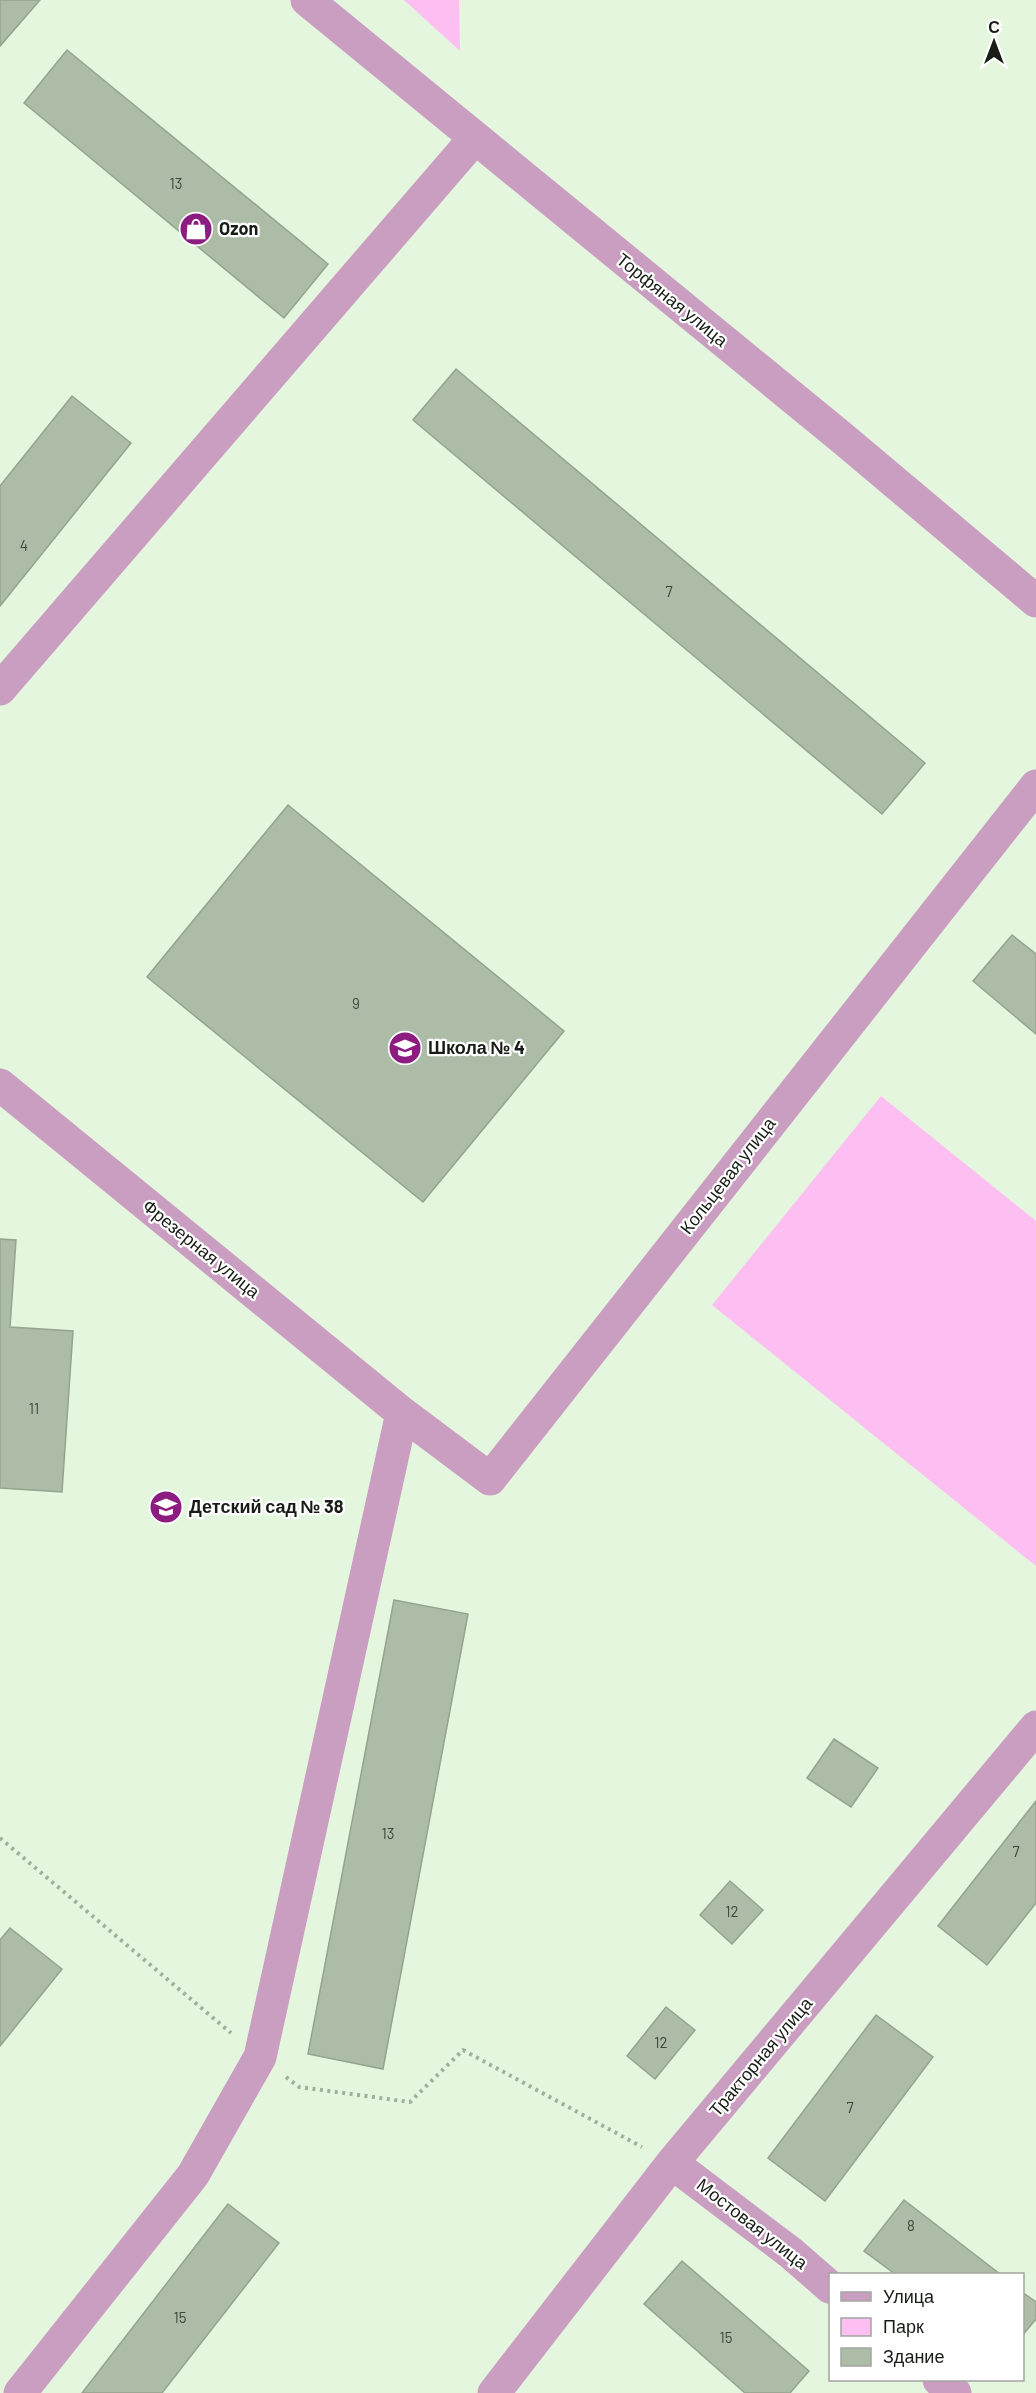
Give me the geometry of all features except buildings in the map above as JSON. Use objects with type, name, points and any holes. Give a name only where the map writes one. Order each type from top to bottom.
[{"type":"street","name":"Торфяная улица","points":[[307,0],[474,139],[841,437],[1036,602]]},
{"type":"street","points":[[0,689],[474,139]]},
{"type":"street","name":"Кольцевая улица","points":[[402,1413],[490,1479],[1036,786]]},
{"type":"street","name":"Фрезерная улица","points":[[0,1085],[402,1413]]},
{"type":"street","points":[[20,2393],[193,2175],[260,2057],[402,1413]]},
{"type":"street","name":"Тракторная улица","points":[[494,2393],[672,2163],[1036,1727]]},
{"type":"street","name":"Мостовая улица","points":[[672,2163],[829,2284]]},
{"type":"street","points":[[941,2381],[955,2393]]},
{"type":"path","points":[[0,1838],[260,2057],[299,2087],[410,2102],[463,2050],[672,2163]]},
{"type":"green space","points":[[404,0],[459,0],[460,51]]},
{"type":"green space","points":[[881,1096],[1036,1221],[1036,1566],[712,1305]]},
{"type":"place","name":"Ozon","points":[[196,229]]},
{"type":"place","name":"Школа № 4","points":[[405,1048]]},
{"type":"place","name":"Детский сад № 38","points":[[166,1507]]}]
